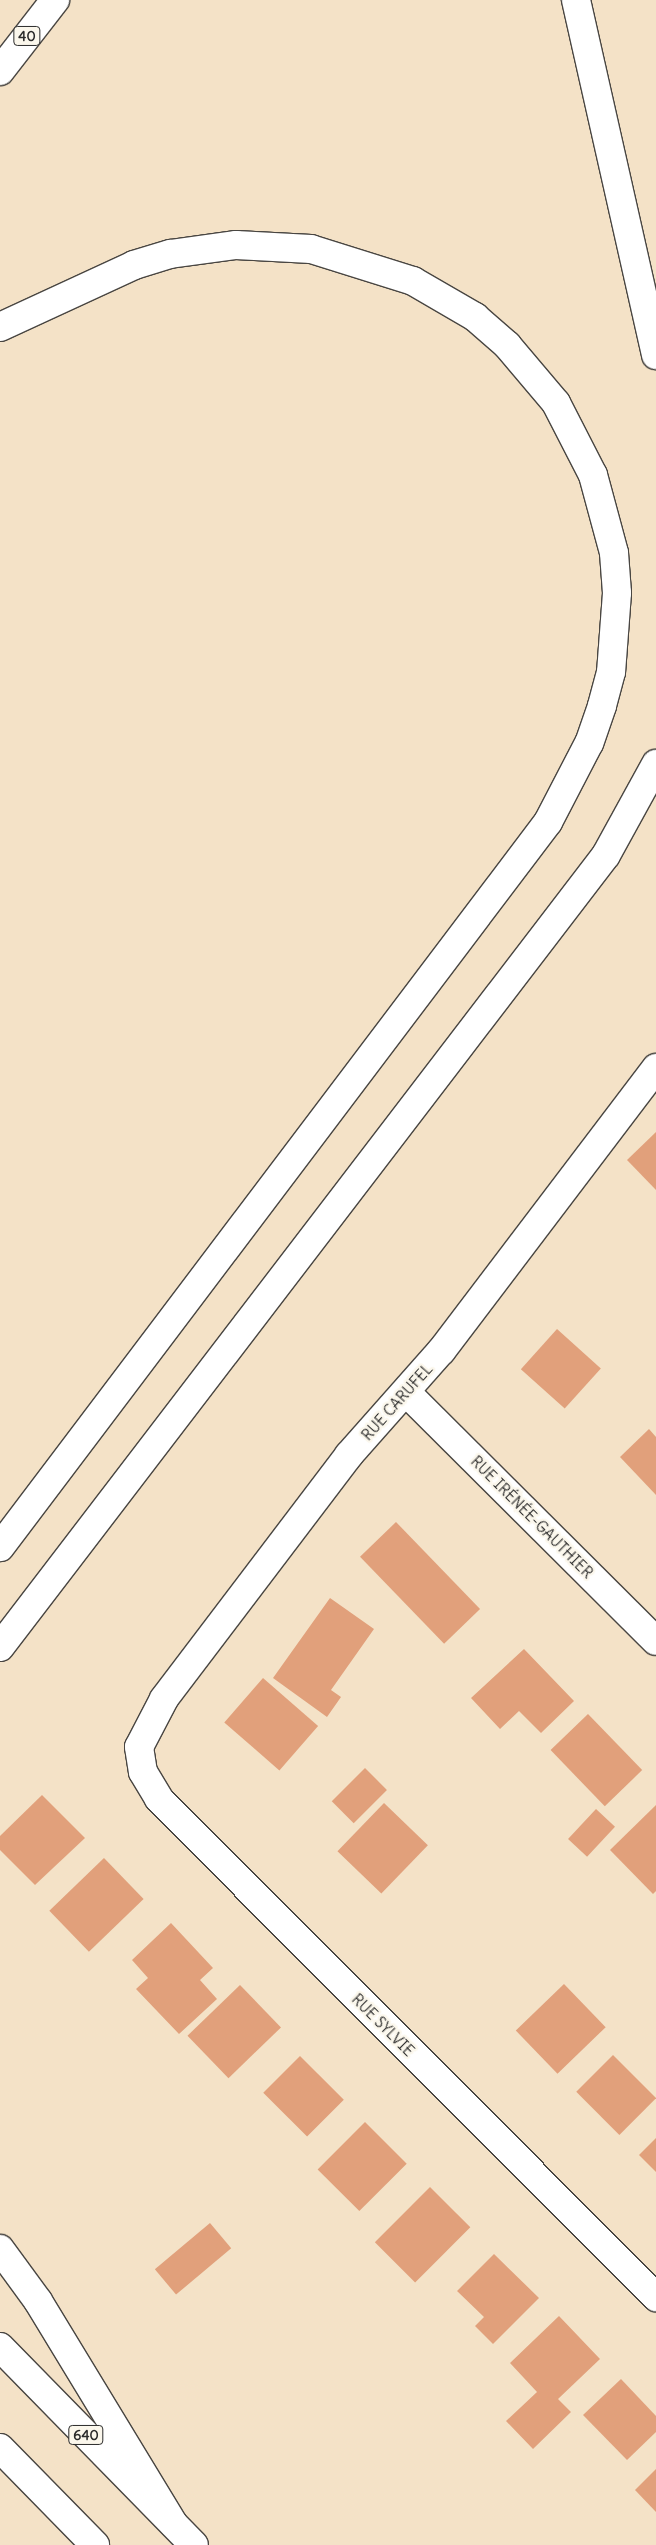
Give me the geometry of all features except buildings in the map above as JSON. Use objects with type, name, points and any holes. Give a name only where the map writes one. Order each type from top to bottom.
[{"type":"main road","name":"40","points":[[0,71],[55,0]]},
{"type":"main road","points":[[576,0],[656,356]]},
{"type":"main road","points":[[0,327],[134,266],[218,247],[311,249],[413,281],[475,317],[507,345],[556,403],[593,475],[614,553],[617,593],[611,672],[602,706],[589,743],[548,822],[0,1547]]},
{"type":"main road","points":[[0,1647],[606,855],[656,764]]},
{"type":"main road","name":"RUE CARUFEL","points":[[140,1737],[164,1698],[349,1455],[407,1393],[656,1068]]},
{"type":"main road","name":"RUE IRÉNÉE-GAUTHIER","points":[[407,1393],[656,1641]]},
{"type":"main road","name":"RUE SYLVIE","points":[[140,1737],[143,1772],[159,1799],[656,2297]]},
{"type":"main road","points":[[0,2249],[38,2301],[173,2523]]},
{"type":"main road","name":"640","points":[[0,2348],[194,2545]]},
{"type":"main road","points":[[0,2448],[94,2545]]}]
